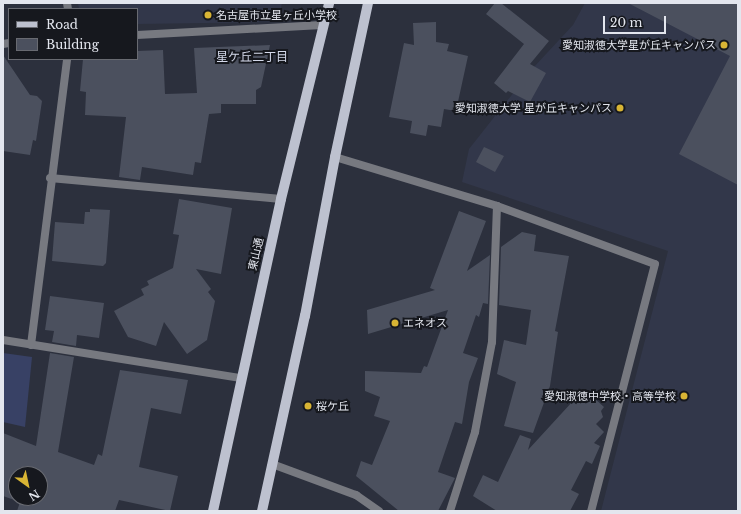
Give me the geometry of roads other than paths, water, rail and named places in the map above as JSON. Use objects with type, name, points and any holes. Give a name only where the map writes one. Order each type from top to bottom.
[{"type":"main road","name":"東山通","points":[[213,511],[281,199],[322,25],[329,3]]},
{"type":"main road","points":[[262,511],[305,316],[335,157],[368,3]]},
{"type":"street","points":[[138,34],[322,25]]},
{"type":"street","points":[[31,345],[50,178],[67,60]]},
{"type":"street","points":[[335,157],[497,206],[654,264],[591,511]]},
{"type":"street","points":[[50,178],[281,199]]},
{"type":"street","points":[[450,511],[475,432],[492,342],[497,206]]},
{"type":"street","points":[[3,340],[241,378]]},
{"type":"street","points":[[272,464],[356,495],[379,511]]},
{"type":"place","name":"名古屋市立星ヶ丘小学校","points":[[208,15]]},
{"type":"place","name":"愛知淑徳大学星が丘キャンパス","points":[[724,45]]},
{"type":"place","name":"愛知淑徳大学 星が丘キャンパス","points":[[620,108]]},
{"type":"place","name":"エネオス","points":[[395,323]]},
{"type":"place","name":"愛知淑徳中学校・高等学校","points":[[684,396]]},
{"type":"place","name":"桜ケ丘","points":[[308,406]]},
{"type":"district","name":"星ケ丘二丁目","points":[[252,57]]}]
